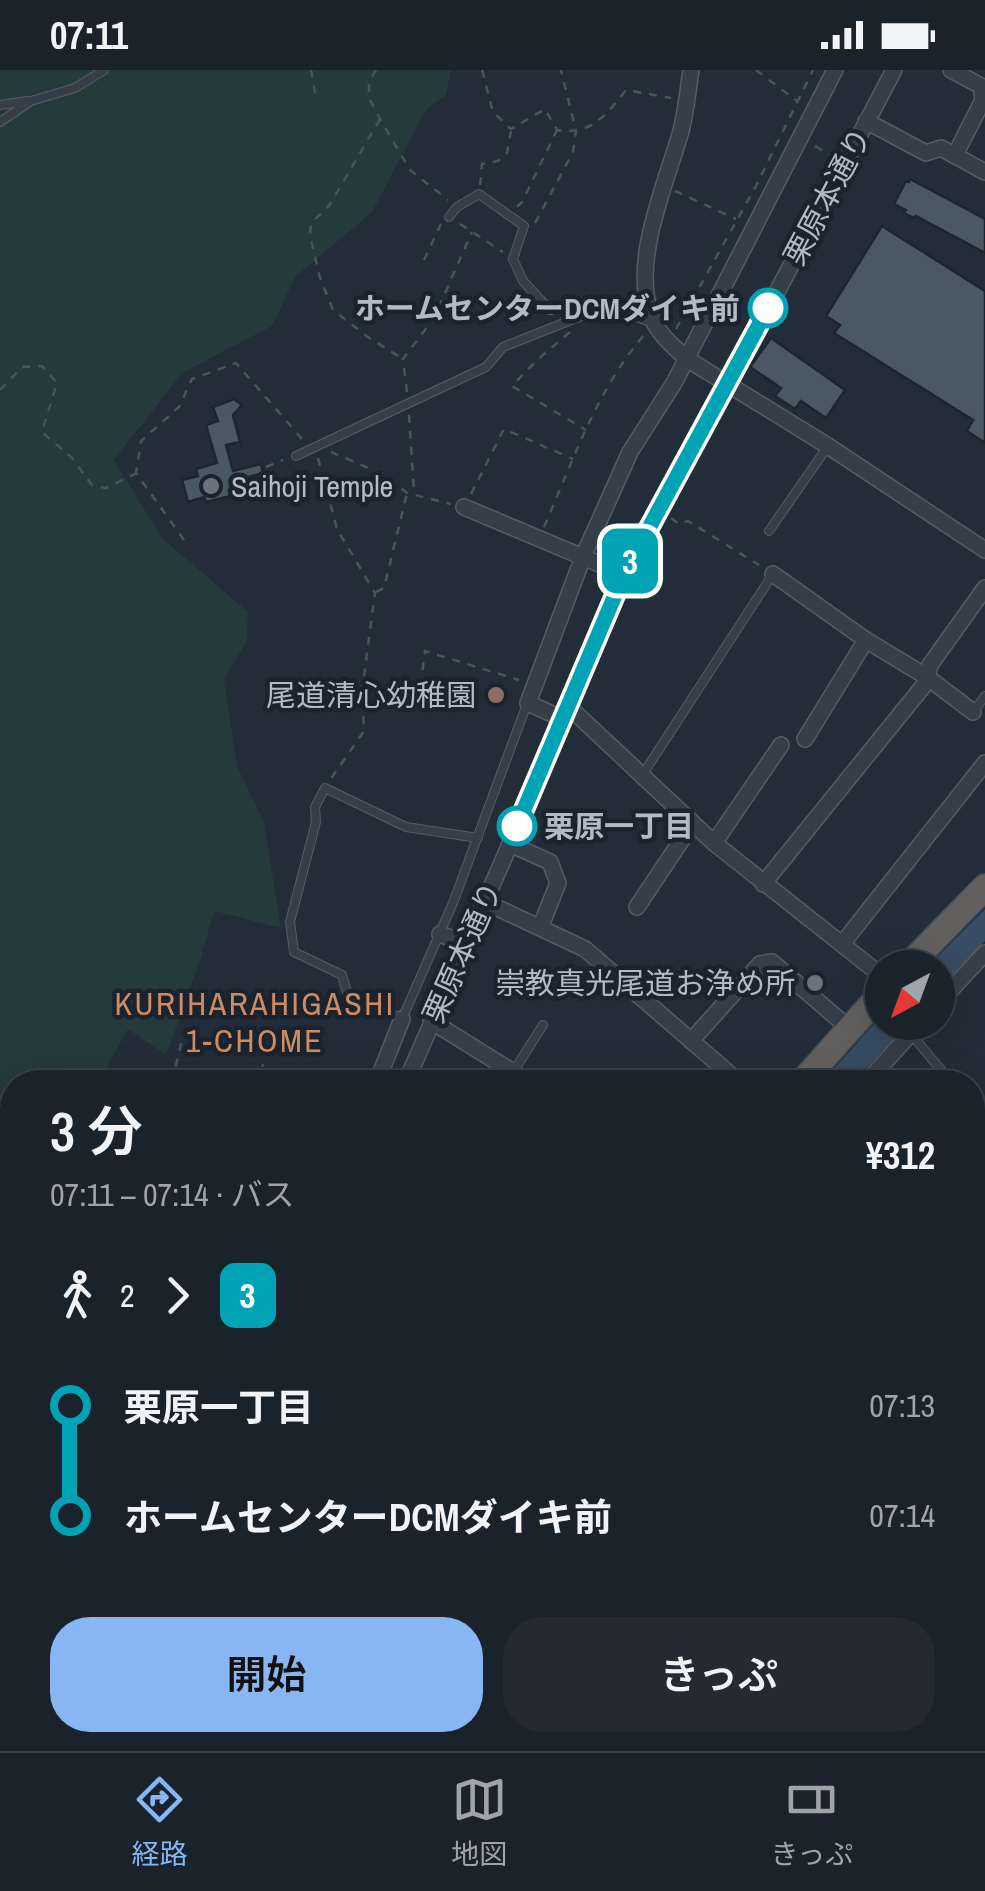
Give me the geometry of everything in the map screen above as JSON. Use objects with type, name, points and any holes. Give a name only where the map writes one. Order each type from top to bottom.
[{"type":"highway","points":[[924,950],[985,887]]},
{"type":"highway","points":[[813,1070],[865,1012]]},
{"type":"street","points":[[691,70],[682,129],[654,214],[647,258],[647,291],[654,323],[687,358],[985,550]]},
{"type":"street","points":[[835,70],[666,398],[630,452],[583,557],[528,702],[566,712],[643,774],[714,843],[865,962]]},
{"type":"street","name":"栗原本通り","points":[[411,1070],[624,574],[894,70]]},
{"type":"street","points":[[951,70],[981,86],[984,100],[954,155]]},
{"type":"street","points":[[866,121],[926,153],[941,148],[985,172]]},
{"type":"street","points":[[464,507],[624,574]]},
{"type":"street","points":[[772,574],[973,712]]},
{"type":"street","points":[[763,884],[924,684],[930,665],[985,588]]},
{"type":"street","points":[[806,738],[866,640]]},
{"type":"street","points":[[714,843],[781,745]]},
{"type":"street","points":[[842,944],[985,763]]},
{"type":"street","points":[[636,907],[692,822]]},
{"type":"street","points":[[510,844],[550,862],[558,883],[540,928]]},
{"type":"street","points":[[485,902],[585,949],[725,1070]]},
{"type":"street","points":[[440,934],[466,944]]},
{"type":"street","points":[[955,986],[985,954]]},
{"type":"street","points":[[691,1040],[760,964],[772,962],[850,1029]]},
{"type":"street","points":[[382,1070],[402,1020]]},
{"type":"street","points":[[431,1021],[510,1070]]},
{"type":"street","points":[[879,1070],[905,1040]]},
{"type":"lane","points":[[0,104],[74,88],[104,70]]},
{"type":"lane","points":[[0,122],[31,100]]},
{"type":"lane","points":[[449,217],[480,194],[524,226],[513,259],[523,281],[550,310],[582,303],[594,311],[654,323]]},
{"type":"lane","points":[[296,456],[486,368],[502,348],[594,311]]},
{"type":"lane","points":[[769,531],[828,446]]},
{"type":"lane","points":[[643,774],[772,574]]},
{"type":"lane","points":[[973,712],[985,696]]},
{"type":"lane","points":[[478,838],[406,826],[325,788],[315,807],[316,822],[290,922],[294,952],[342,976],[347,992],[402,1020],[440,934],[478,838],[528,702]]},
{"type":"lane","points":[[514,1070],[543,1025]]},
{"type":"lane","points":[[924,1040],[943,1070]]},
{"type":"path","points":[[311,70],[316,98]]},
{"type":"path","points":[[376,70],[368,98],[410,170],[457,208]]},
{"type":"path","points":[[482,70],[493,112],[511,130]]},
{"type":"path","points":[[524,226],[535,222],[573,152],[576,131],[561,70]]},
{"type":"path","points":[[669,342],[738,220],[813,70]]},
{"type":"path","points":[[758,71],[798,102]]},
{"type":"path","points":[[557,130],[576,131],[602,120],[626,90],[687,100]]},
{"type":"path","points":[[480,194],[482,164],[498,161],[507,154],[511,130],[544,109],[557,130]]},
{"type":"path","points":[[380,118],[329,206],[311,223],[310,236],[333,310],[403,359]]},
{"type":"path","points":[[510,216],[522,202],[557,130]]},
{"type":"path","points":[[800,138],[844,162]]},
{"type":"path","points":[[663,185],[738,220]]},
{"type":"path","points":[[424,260],[438,227],[449,217],[513,259]]},
{"type":"path","points":[[414,494],[403,359],[434,318],[472,232]]},
{"type":"path","points":[[582,315],[576,327],[512,386],[586,430]]},
{"type":"path","points":[[539,539],[608,384],[654,323]]},
{"type":"path","points":[[184,540],[136,473],[141,441],[179,407],[192,379],[236,363],[306,444],[356,461],[385,475],[408,493],[464,507],[504,429],[573,460]]},
{"type":"path","points":[[0,390],[22,367],[42,366],[57,383],[42,432],[72,458],[92,485],[106,488],[136,473]]},
{"type":"path","points":[[316,447],[337,530],[375,593],[362,691],[364,732],[325,788]]},
{"type":"path","points":[[266,466],[296,456]]},
{"type":"path","points":[[242,475],[257,470]]},
{"type":"path","points":[[375,593],[384,588],[408,493]]},
{"type":"path","points":[[658,509],[679,524],[688,521],[772,574]]},
{"type":"path","points":[[362,691],[413,698],[420,690],[425,651],[534,685]]},
{"type":"path","points":[[175,1070],[182,1040]]},
{"type":"path","points":[[261,1070],[263,1064]]},
{"type":"green space","points":[[0,70],[451,70],[446,95],[425,111],[372,212],[295,277],[272,326],[182,373],[114,460],[162,538],[248,612],[247,641],[224,679],[237,766],[264,822],[281,928],[214,911],[166,1055],[128,1029],[108,1070],[0,1070]]},
{"type":"water","points":[[985,909],[985,941],[955,974],[955,950],[944,950]]},
{"type":"water","points":[[865,1034],[865,1040],[893,1040],[865,1070],[833,1070]]},
{"type":"building","points":[[910,179],[985,219],[985,253],[904,213],[906,210],[894,204]]},
{"type":"building","points":[[882,226],[985,291],[985,443],[967,431],[973,420],[834,333],[840,325],[826,316]]},
{"type":"building","points":[[771,338],[845,390],[826,418],[801,401],[795,409],[775,396],[781,388],[750,367]]},
{"type":"building","points":[[234,399],[242,405],[233,415],[240,442],[226,445],[233,471],[261,464],[263,473],[236,483],[239,494],[188,502],[182,480],[198,476],[196,469],[217,463],[206,425],[218,421],[213,407]]},
{"type":"bus line","name":"3","points":[[517,826],[647,526],[768,308]]},
{"type":"place","name":"ホームセンターDCMダイキ前","points":[[768,308]]},
{"type":"place","name":"Saihoji Temple","points":[[211,486]]},
{"type":"place","name":"尾道清心幼稚園","points":[[496,695]]},
{"type":"place","name":"栗原一丁目","points":[[517,826]]},
{"type":"place","name":"崇教真光尾道お浄め所","points":[[815,983]]},
{"type":"district","name":"KURIHARAHIGASHI 1-CHOME","points":[[255,1022]]}]
